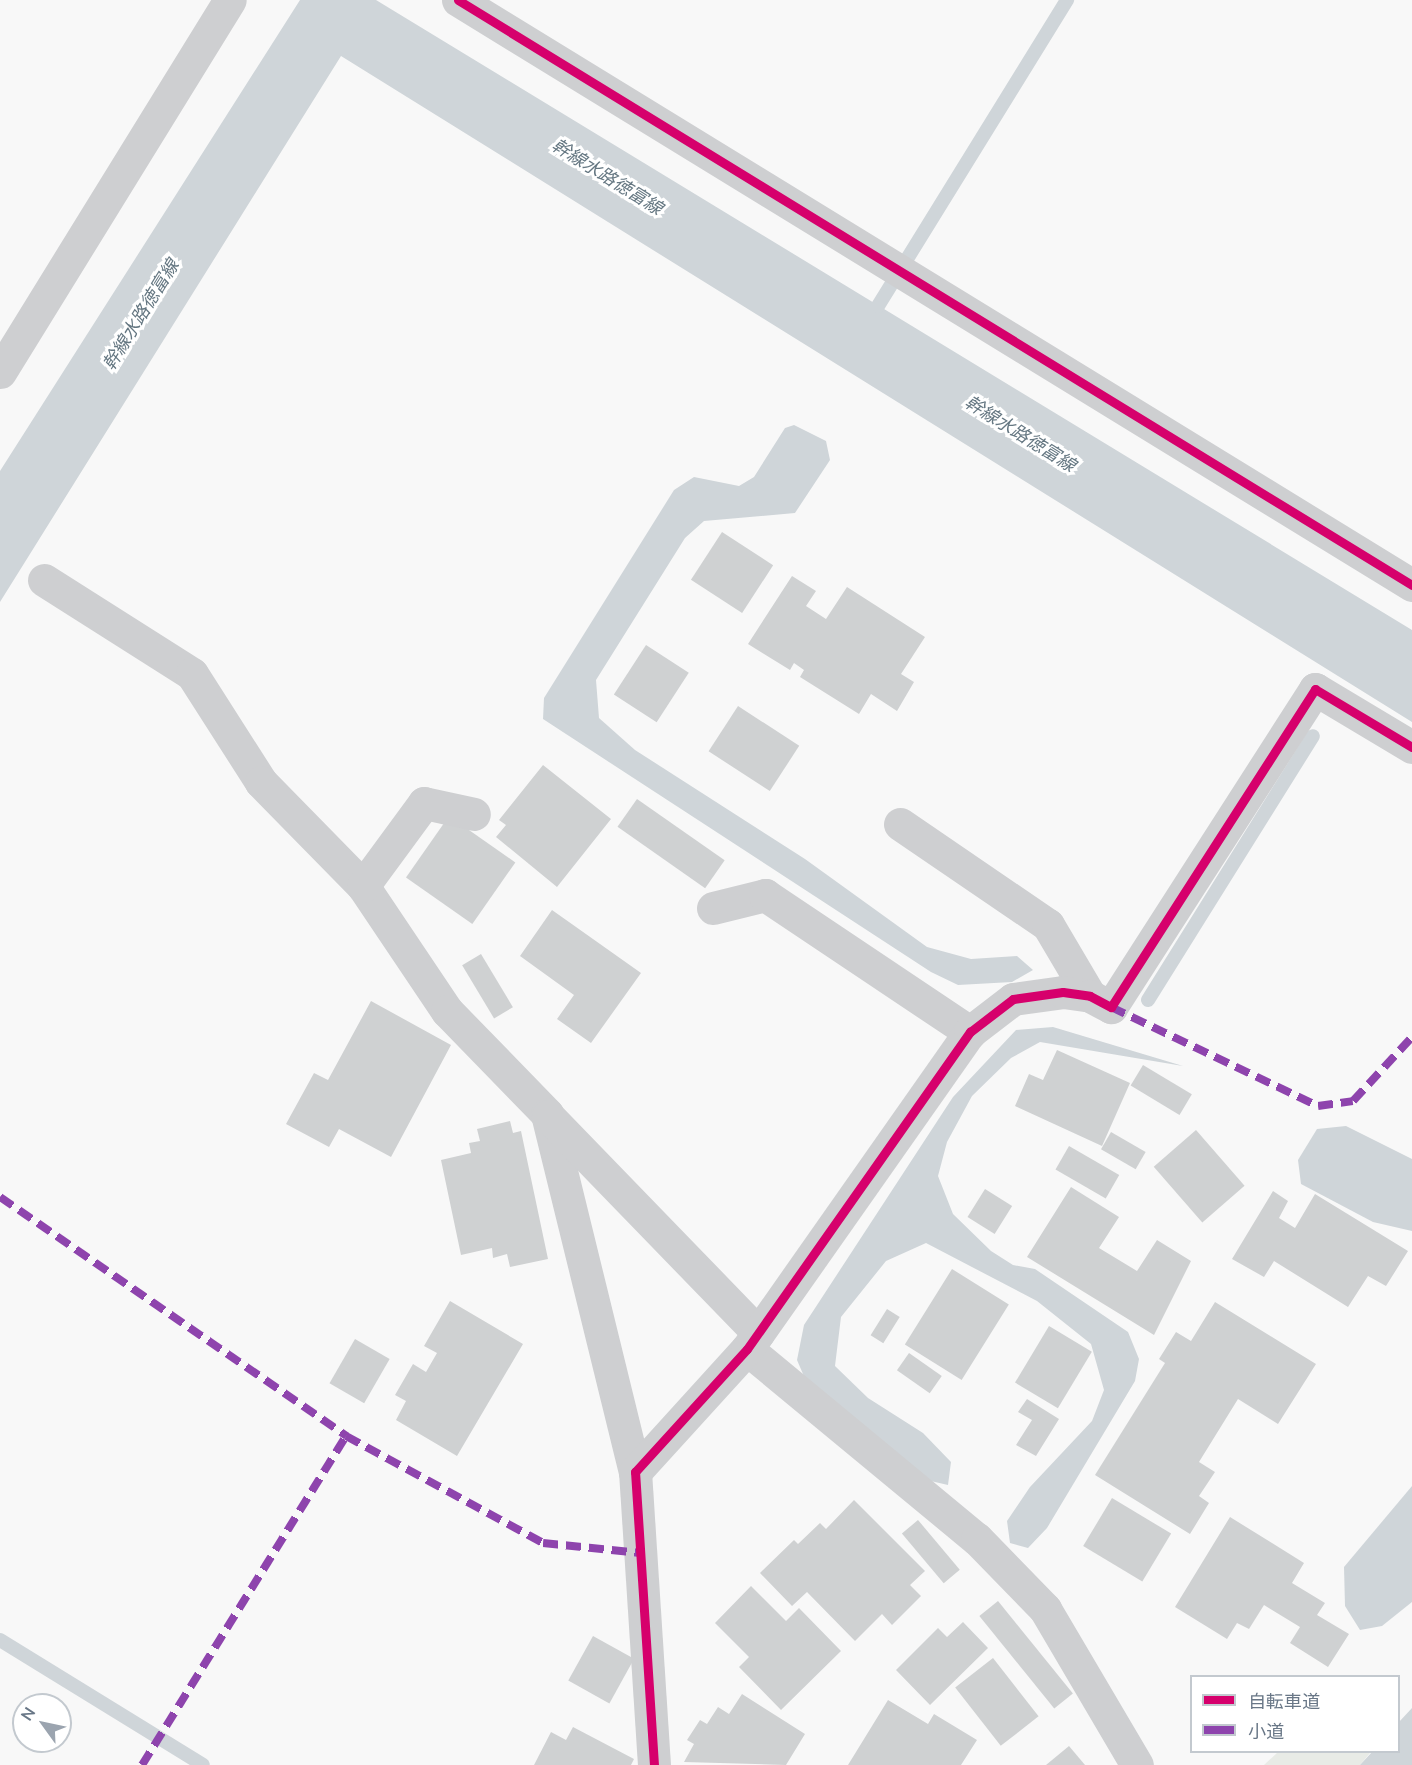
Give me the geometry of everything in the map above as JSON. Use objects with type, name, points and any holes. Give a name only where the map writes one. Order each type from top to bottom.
[{"type":"street","points":[[0,372],[230,0]]},
{"type":"street","points":[[458,0],[1412,585]]},
{"type":"street","points":[[44,580],[192,674],[261,783],[363,886],[447,1011],[547,1114],[752,1341],[977,1539],[1045,1609],[1137,1765]]},
{"type":"street","points":[[635,1472],[752,1341],[970,1032],[1013,999],[1063,992],[1090,996],[1111,1007],[1315,689],[1412,747]]},
{"type":"street","points":[[363,886],[424,803],[474,814]]},
{"type":"street","points":[[900,824],[1048,925],[1090,996]]},
{"type":"street","points":[[713,908],[765,895],[970,1032]]},
{"type":"street","points":[[547,1114],[635,1472],[654,1765]]},
{"type":"shaded area","points":[[1277,1753],[1370,1753],[1360,1765],[1264,1765]]},
{"type":"water","name":"幹線水路徳富線","points":[[300,0],[376,0],[1412,630],[1412,722],[341,56],[0,602],[0,471]]},
{"type":"water","points":[[794,425],[826,441],[830,460],[795,513],[704,521],[685,538],[596,680],[599,718],[635,750],[805,859],[927,947],[971,959],[1017,956],[1033,970],[1012,982],[958,985],[931,972],[543,719],[544,698],[674,490],[694,477],[739,486],[754,477],[785,428]]},
{"type":"water","points":[[1053,1027],[1183,1066],[1040,1042],[1011,1058],[972,1096],[947,1142],[938,1176],[953,1214],[991,1251],[1013,1265],[1035,1269],[1128,1332],[1139,1359],[1135,1381],[1047,1528],[1028,1548],[1010,1543],[1007,1521],[1030,1487],[1092,1421],[1104,1390],[1091,1344],[1037,1301],[926,1243],[886,1261],[841,1317],[835,1366],[868,1398],[923,1433],[951,1462],[948,1485],[922,1479],[806,1381],[797,1360],[804,1325],[953,1097],[1016,1030]]},
{"type":"water","points":[[1346,1126],[1412,1159],[1412,1231],[1373,1222],[1301,1184],[1298,1160],[1317,1129]]},
{"type":"water","points":[[1412,1486],[1412,1602],[1382,1626],[1360,1630],[1345,1606],[1344,1567]]},
{"type":"water","points":[[1412,1708],[1412,1765],[1360,1765],[1371,1753],[1400,1753],[1400,1721]]},
{"type":"building","points":[[722,532],[773,565],[742,613],[691,580]]},
{"type":"building","points":[[792,576],[816,591],[806,606],[826,619],[847,587],[925,637],[901,674],[914,682],[897,711],[871,694],[859,714],[800,677],[804,670],[794,663],[790,670],[748,644]]},
{"type":"building","points":[[646,645],[689,673],[657,722],[614,694]]},
{"type":"building","points":[[738,706],[799,746],[770,791],[709,751]]},
{"type":"building","points":[[543,765],[611,819],[557,887],[496,837],[506,825],[499,820]]},
{"type":"building","points":[[637,799],[725,860],[705,888],[617,827]]},
{"type":"building","points":[[449,816],[515,862],[472,924],[406,877]]},
{"type":"building","points":[[552,910],[641,973],[591,1043],[557,1019],[574,995],[520,956]]},
{"type":"building","points":[[481,954],[513,1007],[494,1018],[462,965]]},
{"type":"building","points":[[371,1001],[451,1045],[391,1157],[339,1129],[329,1147],[286,1124],[314,1073],[328,1080]]},
{"type":"building","points":[[1057,1050],[1130,1083],[1102,1146],[1015,1106],[1029,1074],[1043,1080]]},
{"type":"building","points":[[1143,1065],[1192,1094],[1179,1115],[1131,1086]]},
{"type":"building","points":[[510,1121],[513,1133],[521,1131],[548,1259],[510,1267],[507,1254],[493,1258],[492,1248],[461,1255],[441,1160],[471,1153],[469,1143],[480,1141],[477,1129]]},
{"type":"building","points":[[1196,1130],[1245,1186],[1202,1223],[1154,1167]]},
{"type":"building","points":[[1111,1132],[1146,1152],[1136,1169],[1101,1149]]},
{"type":"building","points":[[1069,1146],[1119,1175],[1106,1198],[1056,1169]]},
{"type":"building","points":[[1071,1187],[1119,1217],[1099,1248],[1137,1271],[1157,1240],[1191,1261],[1154,1335],[1027,1257]]},
{"type":"building","points":[[985,1189],[1012,1206],[995,1234],[968,1217]]},
{"type":"building","points":[[1273,1191],[1288,1201],[1279,1218],[1295,1228],[1315,1194],[1408,1251],[1386,1286],[1368,1276],[1348,1307],[1274,1261],[1264,1277],[1232,1259]]},
{"type":"building","points":[[952,1269],[1009,1305],[962,1380],[905,1344]]},
{"type":"building","points":[[450,1301],[523,1344],[457,1456],[396,1420],[406,1401],[395,1395],[413,1364],[426,1372],[437,1353],[424,1346]]},
{"type":"building","points":[[1215,1302],[1316,1364],[1278,1424],[1238,1399],[1199,1462],[1215,1472],[1199,1496],[1209,1503],[1190,1534],[1095,1475],[1165,1363],[1159,1359],[1176,1332],[1191,1341]]},
{"type":"building","points":[[887,1309],[900,1317],[883,1343],[871,1335]]},
{"type":"building","points":[[1049,1326],[1092,1352],[1058,1408],[1015,1383]]},
{"type":"building","points":[[355,1339],[390,1359],[364,1403],[329,1383]]},
{"type":"building","points":[[909,1353],[942,1376],[930,1393],[897,1370]]},
{"type":"building","points":[[1027,1399],[1059,1419],[1036,1456],[1016,1445],[1032,1420],[1018,1412]]},
{"type":"building","points":[[1112,1498],[1171,1534],[1142,1582],[1083,1546]]},
{"type":"building","points":[[854,1500],[925,1571],[910,1585],[921,1596],[892,1625],[882,1614],[855,1641],[807,1592],[792,1606],[760,1573],[794,1540],[798,1544],[820,1523],[826,1529]]},
{"type":"building","points":[[1230,1517],[1304,1563],[1292,1583],[1325,1603],[1317,1615],[1349,1634],[1328,1667],[1290,1643],[1300,1627],[1264,1605],[1249,1629],[1237,1623],[1227,1639],[1175,1607]]},
{"type":"building","points":[[918,1520],[960,1570],[944,1583],[902,1533]]},
{"type":"building","points":[[751,1586],[786,1621],[799,1608],[841,1651],[781,1710],[739,1667],[749,1657],[715,1623]]},
{"type":"building","points":[[998,1601],[1073,1693],[1054,1709],[979,1616]]},
{"type":"building","points":[[963,1622],[988,1648],[930,1705],[896,1670],[938,1628],[947,1637]]},
{"type":"building","points":[[593,1636],[634,1659],[609,1703],[568,1681]]},
{"type":"building","points":[[993,1658],[1039,1716],[1001,1746],[955,1688]]},
{"type":"building","points":[[742,1694],[805,1734],[786,1765],[684,1762],[694,1744],[687,1740],[700,1720],[707,1724],[718,1707],[729,1714]]},
{"type":"building","points":[[888,1700],[928,1724],[934,1714],[977,1740],[961,1765],[848,1765]]},
{"type":"building","points":[[573,1727],[634,1759],[631,1765],[534,1765],[551,1732],[566,1740]]},
{"type":"building","points":[[1069,1746],[1085,1765],[1046,1765]]},
{"type":"waterway","points":[[878,306],[1067,0]]},
{"type":"waterway","points":[[1148,1000],[1313,736]]},
{"type":"waterway","points":[[0,1640],[203,1765]]},
{"type":"marked path","points":[[1111,1007],[1318,1106],[1353,1101],[1412,1037]]},
{"type":"marked path","points":[[0,1197],[346,1436],[543,1543],[640,1553]]},
{"type":"marked path","points":[[142,1765],[346,1436]]},
{"type":"cycle path","points":[[458,0],[1412,585]]},
{"type":"cycle path","points":[[654,1765],[635,1472],[747,1349],[970,1032],[1013,999],[1063,992],[1090,996],[1111,1007],[1315,689],[1412,747]]}]
